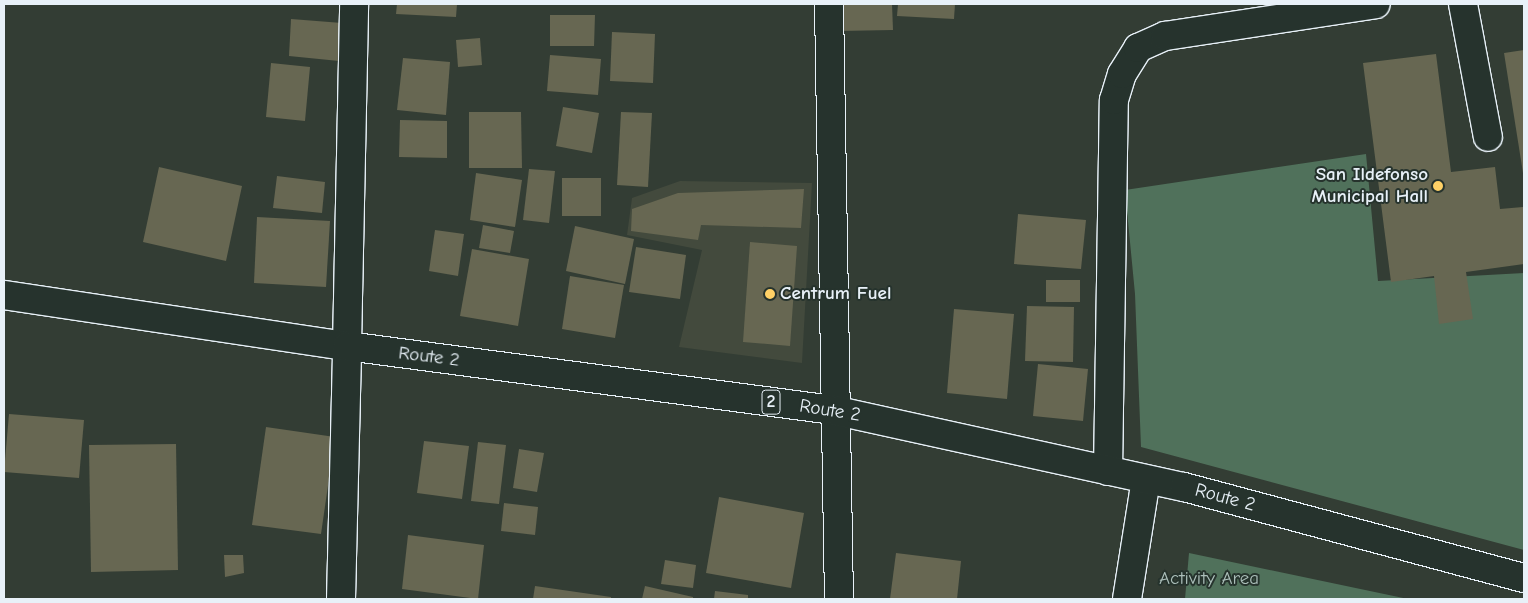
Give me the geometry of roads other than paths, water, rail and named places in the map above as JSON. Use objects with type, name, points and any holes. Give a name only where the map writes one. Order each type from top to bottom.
[{"type":"main road","points":[[341,599],[354,4]]},
{"type":"main road","points":[[829,4],[833,410],[839,599]]},
{"type":"main road","points":[[1108,471],[1114,100],[1122,74],[1138,48],[1165,36],[1376,4]]},
{"type":"main road","points":[[1463,4],[1488,137]]},
{"type":"main road","name":"Route 2","points":[[4,296],[347,346],[833,410],[1001,444],[1146,479],[1524,578]]},
{"type":"main road","points":[[1127,599],[1146,479]]},
{"type":"place","name":"San Ildefonso Municipal Hall","points":[[1438,186]]},
{"type":"place","name":"Centrum Fuel","points":[[770,294]]},
{"type":"park label","name":"Activity Area","points":[[1209,579]]}]
